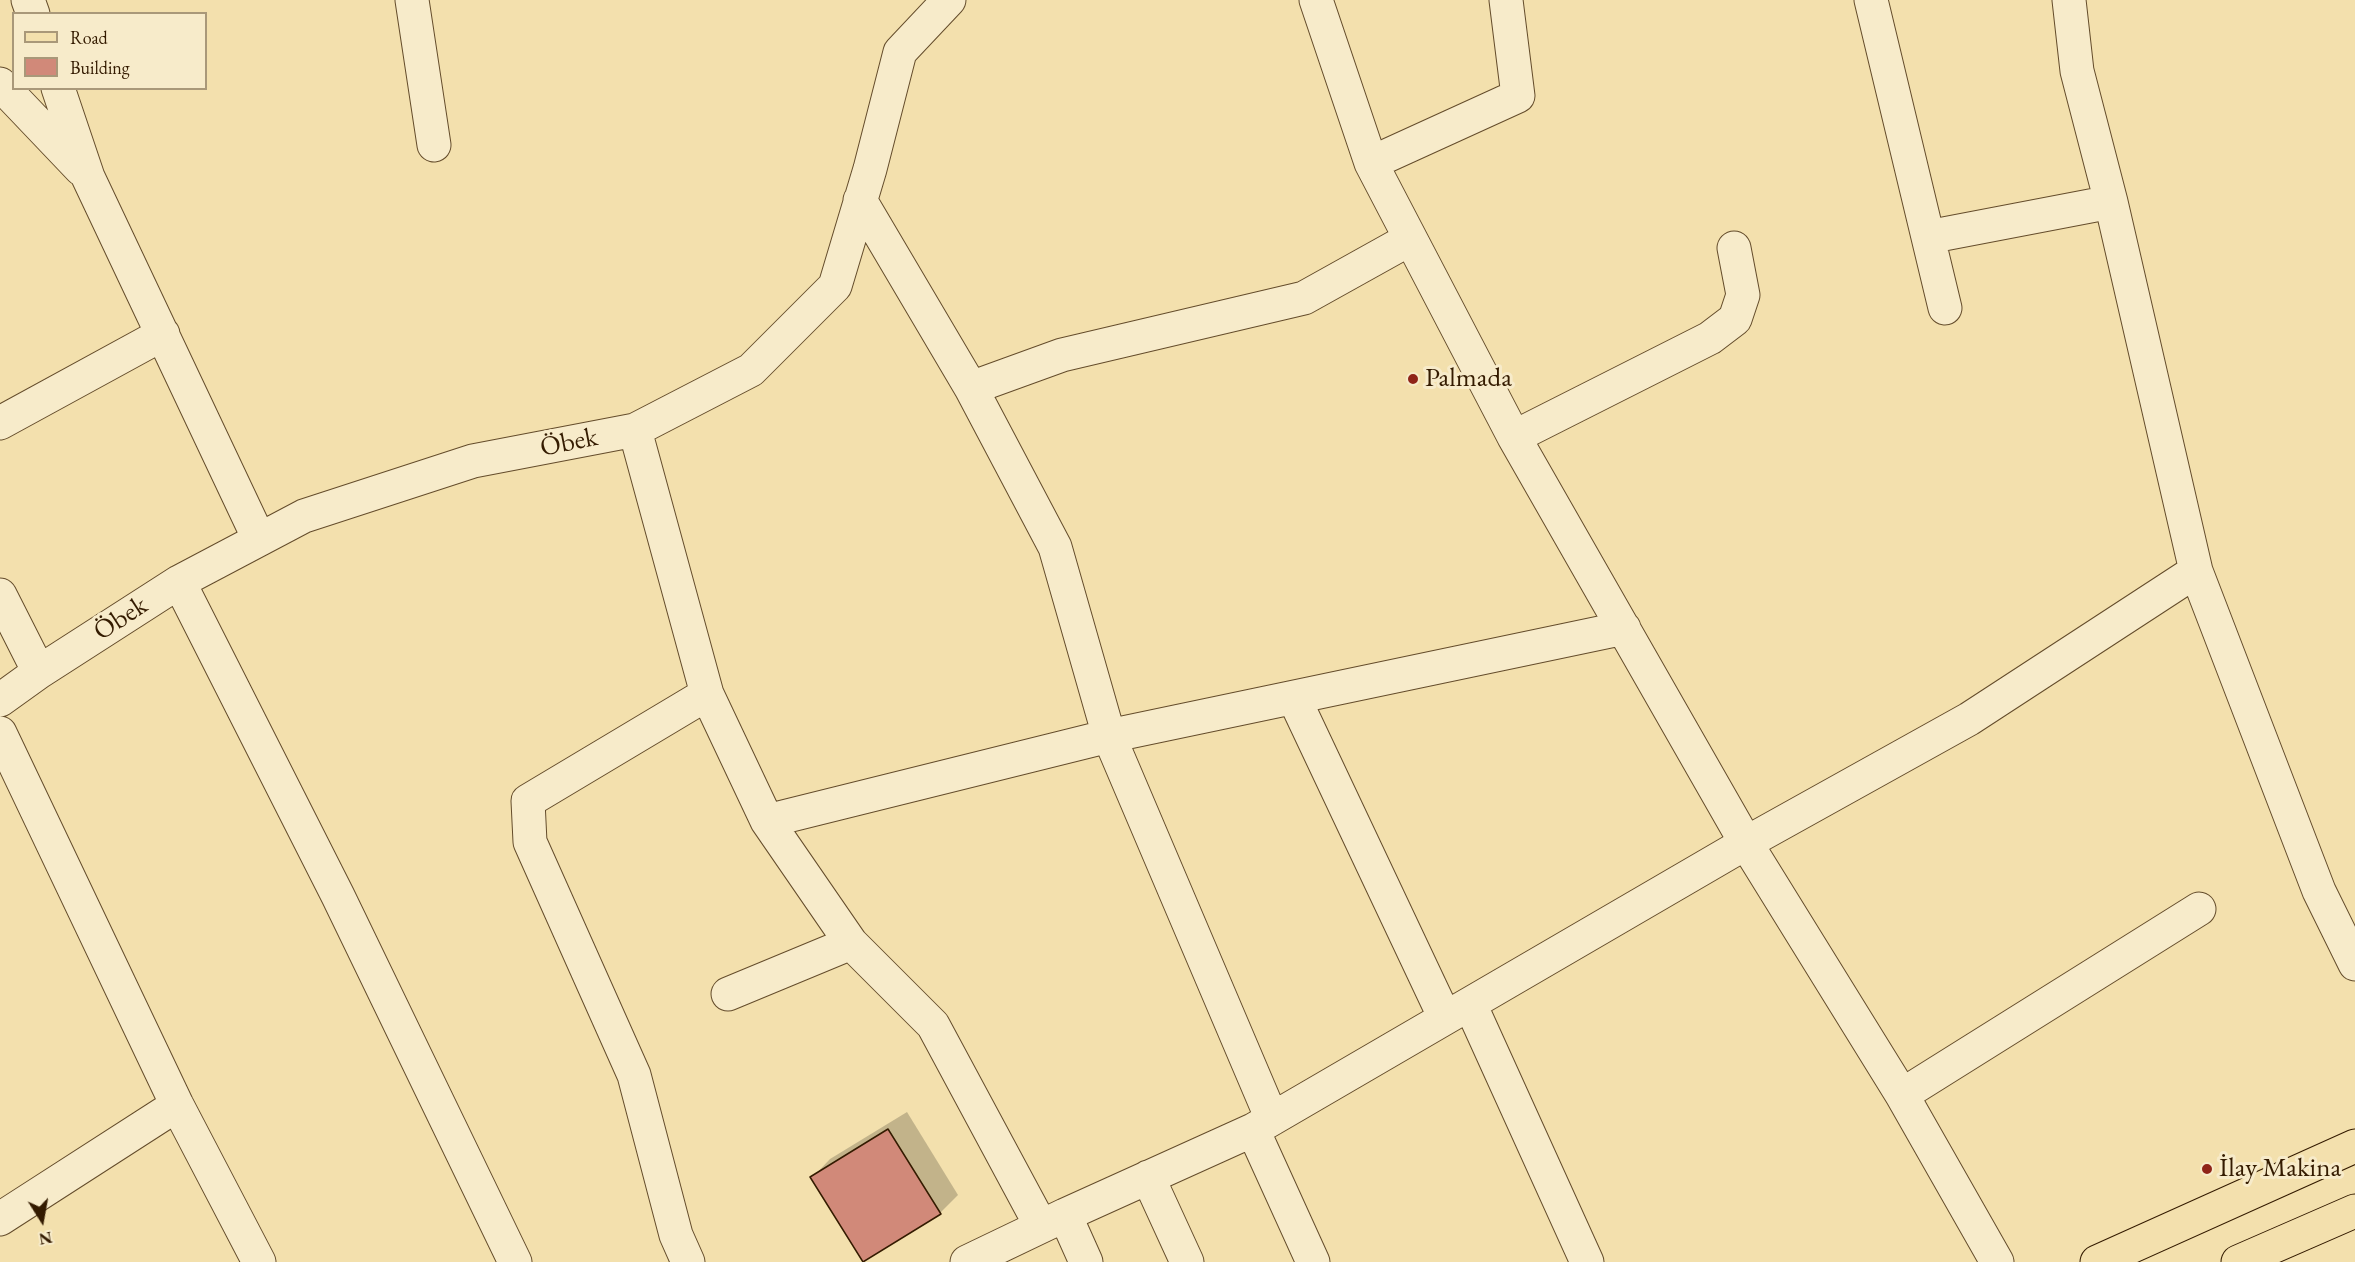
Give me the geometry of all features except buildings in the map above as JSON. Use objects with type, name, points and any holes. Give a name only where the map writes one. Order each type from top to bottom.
[{"type":"main road","points":[[2097,1262],[2355,1146]]},
{"type":"main road","points":[[2238,1262],[2355,1211]]},
{"type":"street","points":[[412,0],[434,145]]},
{"type":"street","name":"Öbek","points":[[0,700],[39,672],[179,582],[304,516],[473,461],[635,430],[751,370],[835,286],[900,52],[950,0]]},
{"type":"street","points":[[1316,0],[1371,163],[1514,437],[1746,843],[1902,1095],[1997,1262]]},
{"type":"street","points":[[1371,163],[1518,96],[1506,0]]},
{"type":"street","points":[[1871,0],[1945,309]]},
{"type":"street","points":[[2069,0],[2077,71],[2111,202],[2196,571],[2319,891],[2355,964]]},
{"type":"street","points":[[0,84],[88,177]]},
{"type":"street","points":[[59,90],[88,177],[259,539]]},
{"type":"street","points":[[860,200],[971,388],[1055,547],[1109,736],[1262,1124],[1313,1262]]},
{"type":"street","points":[[1928,237],[2111,202]]},
{"type":"street","points":[[971,388],[1062,355],[1304,298],[1410,239]]},
{"type":"street","points":[[1514,437],[1710,338],[1735,319],[1743,295],[1734,248]]},
{"type":"street","points":[[0,423],[163,334]]},
{"type":"street","points":[[635,430],[707,694],[767,821],[851,943],[933,1025],[1053,1220],[1086,1262]]},
{"type":"street","points":[[967,1262],[1262,1124],[1746,843],[1969,719],[2196,571]]},
{"type":"street","points":[[179,582],[338,896],[514,1262]]},
{"type":"street","points":[[0,595],[39,672]]},
{"type":"street","points":[[767,821],[1109,736],[1624,628]]},
{"type":"street","points":[[688,1262],[676,1235],[634,1074],[530,842],[528,801],[707,694]]},
{"type":"street","points":[[1293,698],[1587,1262]]},
{"type":"street","points":[[0,733],[177,1105],[259,1262]]},
{"type":"street","points":[[1902,1095],[2199,909]]},
{"type":"street","points":[[728,994],[851,943]]},
{"type":"street","points":[[0,1219],[177,1105]]},
{"type":"street","points":[[1148,1177],[1186,1262]]},
{"type":"place","name":"Palmada","points":[[1413,379]]},
{"type":"place","name":"İlay Makina","points":[[2207,1169]]}]
